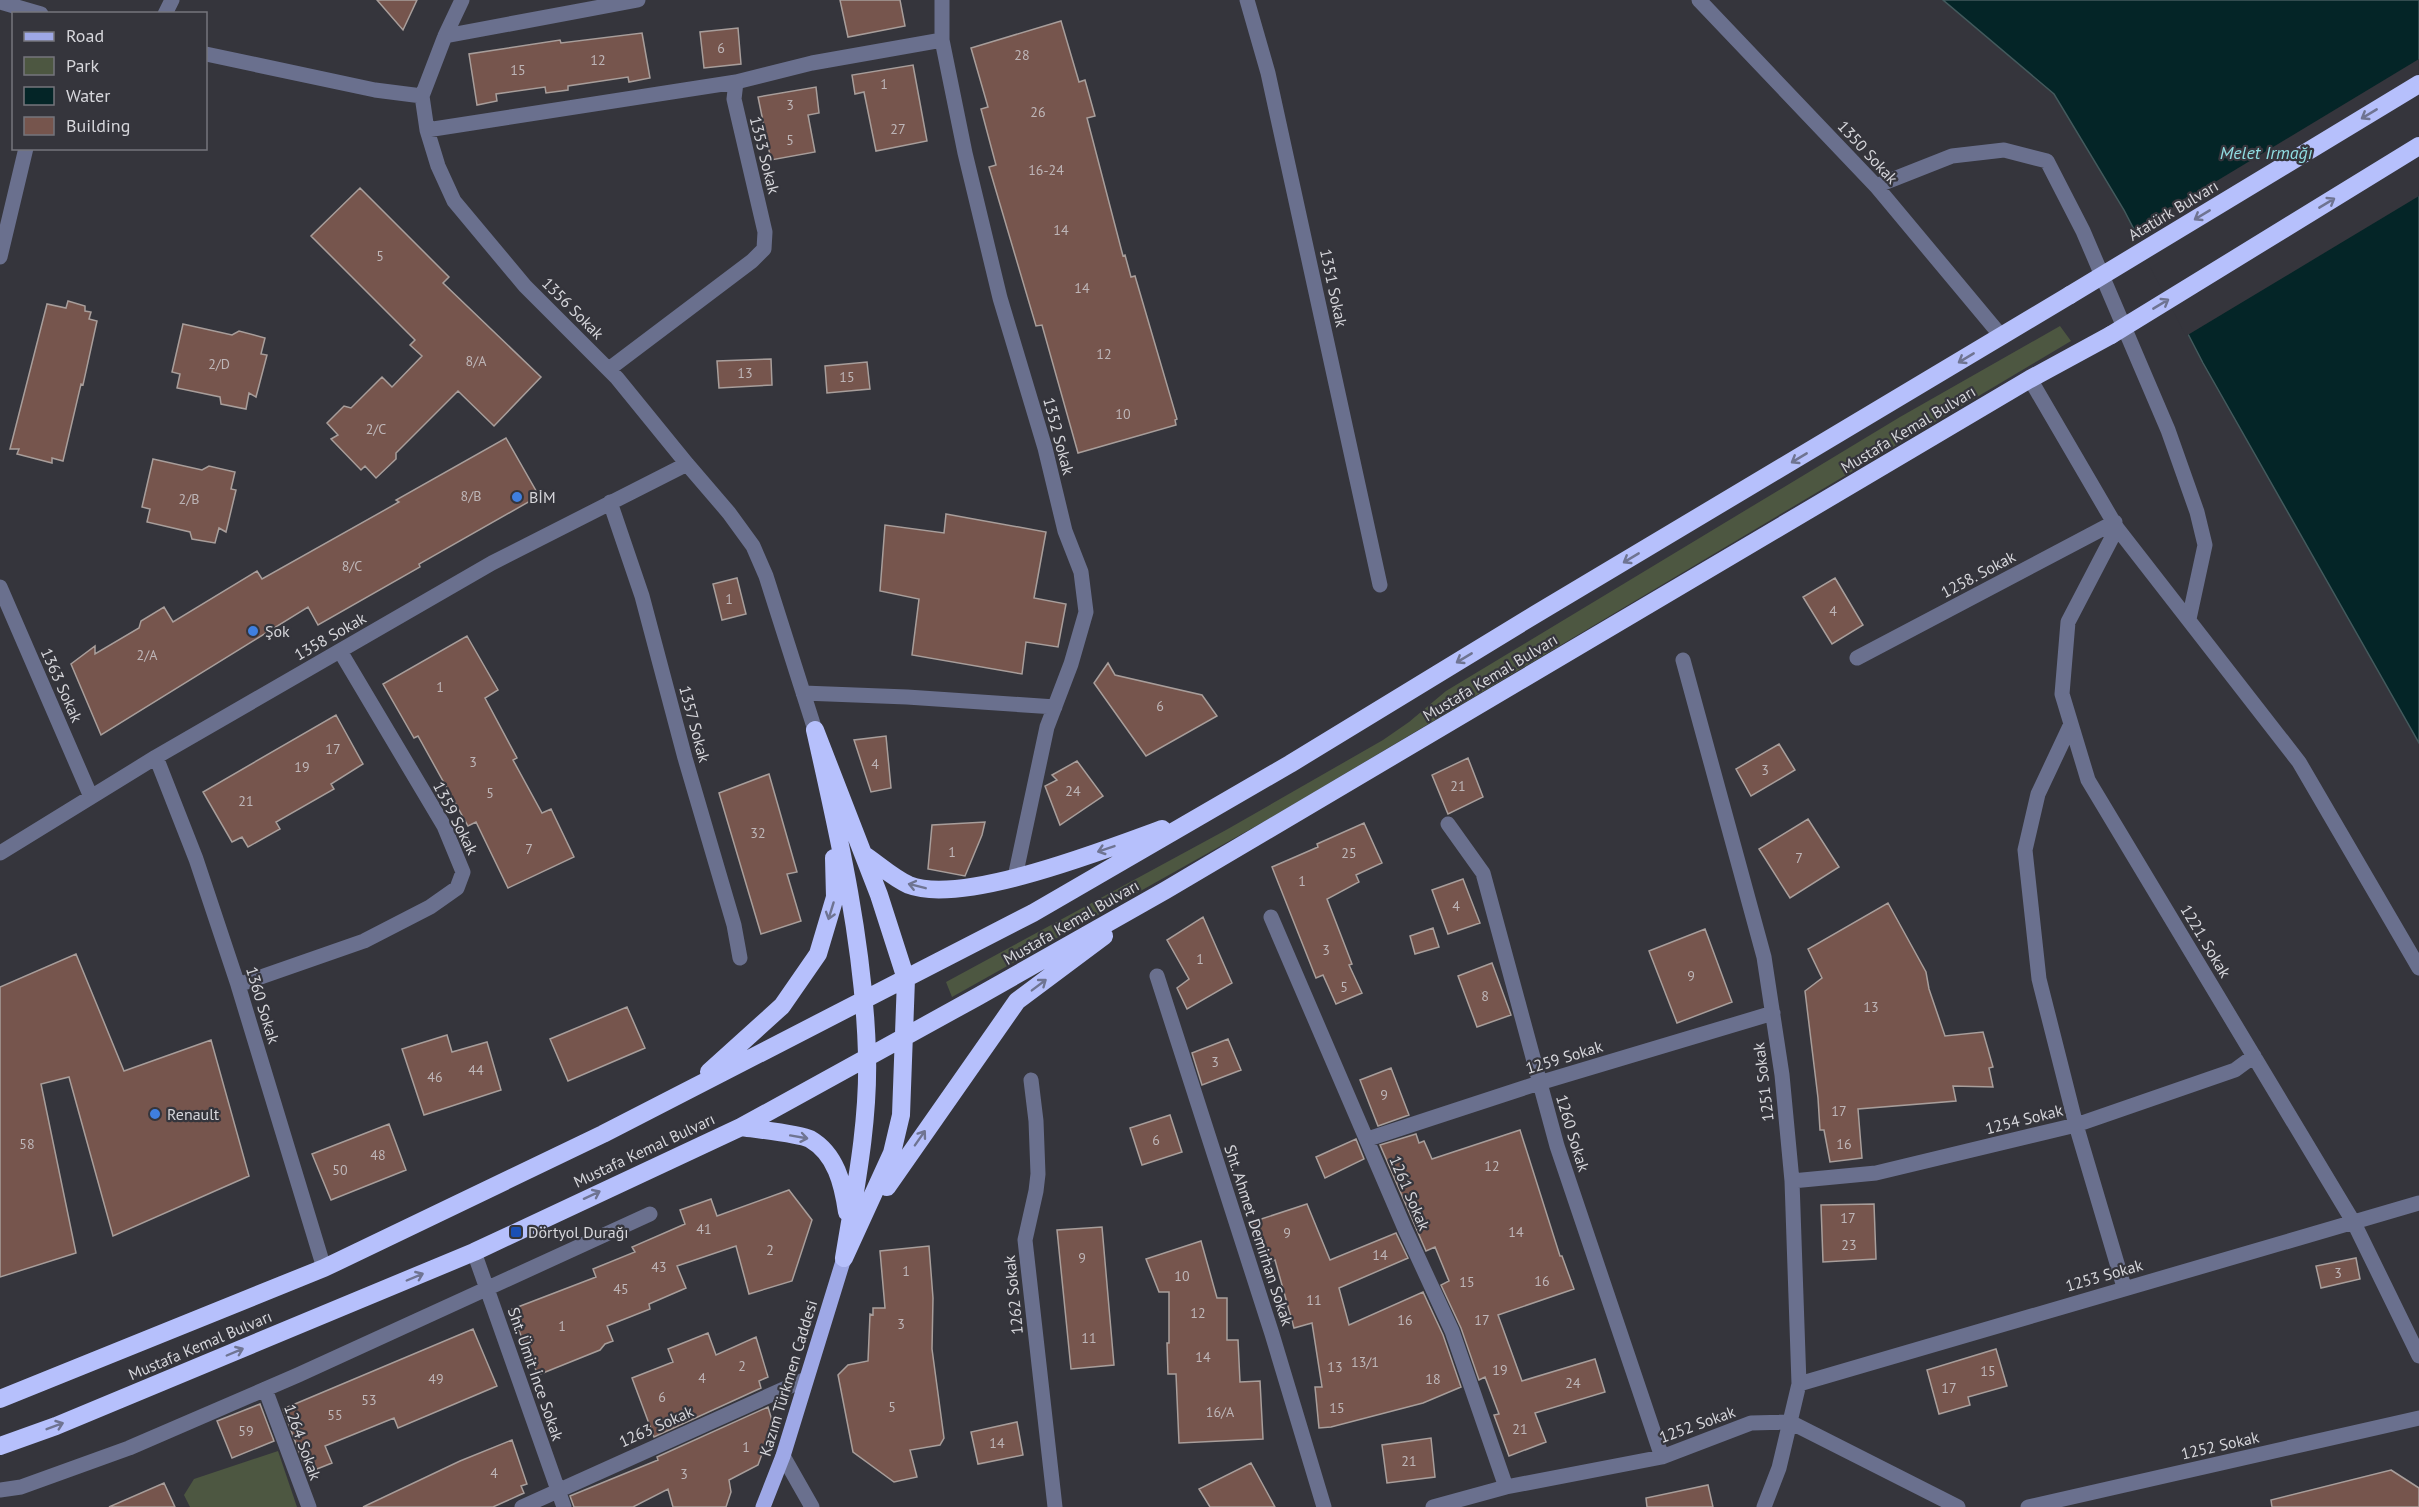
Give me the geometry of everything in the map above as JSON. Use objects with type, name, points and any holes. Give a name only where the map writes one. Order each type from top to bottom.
[{"type":"highway","name":"Atatürk Bulvarı","points":[[2070,295],[2419,84]]},
{"type":"highway","name":"Mustafa Kemal Bulvarı","points":[[0,1446],[56,1426],[474,1252],[741,1126],[1166,890],[2030,379],[2111,335],[2419,146]]},
{"type":"highway","name":"Mustafa Kemal Bulvarı","points":[[0,1399],[324,1268],[603,1134],[1033,914],[1201,816],[2070,295]]},
{"type":"highway","points":[[815,730],[879,895],[906,979],[902,1115],[892,1153],[844,1258]]},
{"type":"highway","points":[[815,730],[844,859],[864,1001],[867,1056],[864,1140],[844,1258]]},
{"type":"highway","points":[[686,1092],[782,1006],[818,954],[835,897],[833,811]]},
{"type":"highway","points":[[863,854],[908,885],[936,891],[986,884],[1066,863],[1201,816]]},
{"type":"highway","points":[[844,1258],[895,1174],[1017,1001],[1166,890]]},
{"type":"highway","points":[[741,1126],[809,1138],[832,1159],[844,1191],[847,1213],[844,1258]]},
{"type":"main road","name":"Kazım Türkmen Caddesi","points":[[763,1507],[783,1456],[844,1258]]},
{"type":"street","points":[[207,54],[375,90],[422,96],[445,36],[462,0]]},
{"type":"street","points":[[445,36],[638,0]]},
{"type":"street","name":"1352 Sokak","points":[[942,0],[942,40],[965,153],[1000,298],[1045,448],[1065,531],[1081,572],[1086,612],[1071,664],[1047,727],[1015,877]]},
{"type":"street","name":"1351 Sokak","points":[[1247,0],[1268,73],[1380,585]]},
{"type":"street","name":"1350 Sokak","points":[[1699,0],[1876,186],[2002,337]]},
{"type":"street","points":[[0,2],[34,12]]},
{"type":"street","points":[[427,130],[736,82],[812,63],[942,40]]},
{"type":"street","name":"1353 Sokak","points":[[609,369],[752,261],[764,249],[765,232],[734,99],[736,82]]},
{"type":"street","name":"1356 Sokak","points":[[422,96],[427,130],[438,166],[454,201],[525,286],[609,369],[729,513],[753,546],[766,576],[815,730]]},
{"type":"street","points":[[0,257],[26,150]]},
{"type":"street","points":[[1876,186],[1952,156],[2004,150],[2047,161],[2083,231],[2168,430],[2197,512],[2205,545],[2189,619]]},
{"type":"street","points":[[2030,379],[2116,525],[2299,762],[2419,968]]},
{"type":"street","name":"1358 Sokak","points":[[0,853],[156,757],[492,563],[687,464]]},
{"type":"street","name":"1357 Sokak","points":[[610,502],[642,596],[685,758],[734,925],[740,958]]},
{"type":"street","name":"1258. Sokak","points":[[1857,658],[2116,525]]},
{"type":"street","name":"1221. Sokak","points":[[2116,525],[2068,622],[2062,694],[2088,780],[2354,1223],[2419,1356]]},
{"type":"street","name":"1363 Sokak","points":[[0,587],[91,797]]},
{"type":"street","name":"1359 Sokak","points":[[238,985],[373,936],[430,907],[457,888],[463,872],[444,826],[340,651]]},
{"type":"street","name":"1251 Sokak","points":[[1683,660],[1764,957],[1782,1075],[1792,1181],[1799,1384],[1779,1468],[1764,1507]]},
{"type":"street","points":[[803,693],[1054,707]]},
{"type":"street","points":[[2071,724],[2038,794],[2025,850],[2039,979],[2076,1125],[2124,1287]]},
{"type":"street","name":"1360 Sokak","points":[[156,757],[196,859],[238,985],[324,1268]]},
{"type":"street","name":"1260 Sokak","points":[[1448,824],[1483,873],[1557,1146],[1662,1457]]},
{"type":"street","name":"1261 Sokak","points":[[1271,918],[1405,1229],[1452,1331],[1506,1486]]},
{"type":"street","name":"Sht. Ahmet Demirhan Sokak","points":[[1157,976],[1272,1334],[1324,1507]]},
{"type":"street","name":"1259 Sokak","points":[[1368,1139],[1539,1083],[1773,1013]]},
{"type":"street","name":"1254 Sokak","points":[[1792,1181],[1876,1173],[2076,1125],[2235,1070],[2254,1056]]},
{"type":"street","name":"1262 Sokak","points":[[1031,1080],[1036,1121],[1038,1174],[1025,1239],[1055,1507]]},
{"type":"street","name":"1253 Sokak","points":[[1799,1384],[2124,1287],[2419,1203]]},
{"type":"street","points":[[0,1490],[21,1487],[129,1448],[265,1389],[650,1214]]},
{"type":"street","name":"Sht. Ümit İnce Sokak","points":[[474,1252],[564,1507]]},
{"type":"street","name":"1263 Sokak","points":[[522,1507],[806,1379]]},
{"type":"street","name":"1264 Sokak","points":[[265,1389],[309,1507]]},
{"type":"street","name":"1252 Sokak","points":[[2028,1507],[2419,1418]]},
{"type":"street","name":"1252 Sokak","points":[[1433,1507],[1506,1486],[1662,1457],[1751,1423],[1790,1422],[1958,1507]]},
{"type":"street","points":[[783,1456],[812,1507]]},
{"type":"green space","points":[[2060,326],[2071,341],[1274,816],[952,997],[946,982],[1226,830],[1383,740],[1446,691],[1900,417]]},
{"type":"green space","points":[[278,1451],[297,1507],[190,1507],[184,1495],[194,1479]]},
{"type":"water","name":"Melet Irmağı","points":[[1943,0],[2419,0],[2419,743],[2203,363],[2124,210],[2054,94]]},
{"type":"pier","points":[[2419,59],[2419,196],[2186,336],[2132,232]]},
{"type":"building","points":[[377,0],[417,0],[403,30]]},
{"type":"building","points":[[840,0],[900,0],[905,26],[848,37]]},
{"type":"building","points":[[1061,21],[1079,82],[1085,80],[1095,116],[1087,118],[1123,256],[1125,255],[1131,277],[1135,276],[1177,419],[1175,420],[1176,425],[1078,453],[1042,325],[1036,326],[989,167],[996,165],[981,109],[988,107],[971,48]]},
{"type":"building","points":[[738,28],[741,64],[704,68],[700,32]]},
{"type":"building","points":[[642,33],[650,78],[629,82],[628,77],[568,86],[568,90],[546,93],[545,87],[496,94],[497,101],[477,105],[469,54],[560,40],[561,43]]},
{"type":"building","points":[[913,65],[927,141],[876,151],[864,92],[855,94],[852,75]]},
{"type":"building","points":[[816,87],[819,113],[808,115],[815,152],[771,160],[758,97]]},
{"type":"building","points":[[360,188],[449,277],[443,283],[541,377],[494,426],[458,391],[396,453],[396,459],[376,478],[365,466],[361,470],[331,439],[338,435],[327,423],[344,406],[351,408],[382,377],[392,387],[422,356],[410,345],[415,340],[311,236]]},
{"type":"building","points":[[68,301],[85,306],[85,311],[91,312],[89,319],[97,321],[63,461],[52,458],[52,463],[17,454],[19,449],[10,449],[47,304],[66,308]]},
{"type":"building","points":[[183,324],[232,335],[239,331],[265,338],[261,354],[267,355],[256,397],[249,393],[246,409],[221,404],[220,397],[177,388],[180,374],[172,372]]},
{"type":"building","points":[[771,359],[772,385],[719,388],[717,361]]},
{"type":"building","points":[[867,362],[870,389],[827,393],[825,366]]},
{"type":"building","points":[[506,438],[539,496],[318,625],[308,607],[101,735],[71,664],[95,646],[95,654],[139,628],[141,621],[164,607],[173,622],[257,571],[262,579],[399,502],[396,500]]},
{"type":"building","points":[[153,459],[202,470],[209,466],[235,472],[231,489],[236,490],[226,532],[219,528],[215,543],[192,539],[190,532],[147,522],[150,509],[142,507]]},
{"type":"building","points":[[946,514],[1046,532],[1034,598],[1066,604],[1058,647],[1026,642],[1022,674],[912,655],[919,599],[880,591],[885,525],[944,533]]},
{"type":"building","points":[[737,578],[746,614],[722,620],[713,584]]},
{"type":"building","points":[[1835,578],[1863,625],[1832,644],[1803,597]]},
{"type":"building","points":[[467,636],[498,690],[485,698],[517,758],[513,760],[542,813],[551,809],[574,857],[508,888],[476,822],[468,826],[418,736],[414,738],[383,684]]},
{"type":"building","points":[[1108,663],[1115,675],[1202,695],[1217,716],[1146,756],[1094,683]]},
{"type":"building","points":[[336,715],[363,764],[331,784],[334,789],[276,822],[280,829],[248,847],[242,837],[232,842],[203,792]]},
{"type":"building","points":[[886,736],[891,788],[871,792],[854,740]]},
{"type":"building","points":[[1779,744],[1795,770],[1751,796],[1736,769]]},
{"type":"building","points":[[1468,758],[1483,797],[1448,814],[1432,775]]},
{"type":"building","points":[[1077,761],[1103,796],[1060,825],[1045,786],[1057,780],[1052,775]]},
{"type":"building","points":[[769,774],[797,872],[787,874],[801,921],[761,934],[719,793]]},
{"type":"building","points":[[1808,819],[1839,867],[1790,898],[1759,849]]},
{"type":"building","points":[[985,822],[965,876],[928,869],[932,825]]},
{"type":"building","points":[[1364,823],[1382,863],[1356,875],[1359,882],[1327,899],[1352,964],[1349,965],[1362,993],[1336,1004],[1323,975],[1316,978],[1272,867],[1318,847],[1317,844]]},
{"type":"building","points":[[1463,879],[1480,923],[1448,934],[1432,890]]},
{"type":"building","points":[[1888,903],[1926,972],[1929,989],[1945,1036],[1983,1032],[1993,1067],[1989,1068],[1993,1087],[1953,1086],[1956,1101],[1858,1109],[1862,1158],[1830,1162],[1824,1130],[1820,1130],[1805,991],[1822,978],[1808,949]]},
{"type":"building","points":[[1203,917],[1232,983],[1187,1009],[1177,988],[1189,979],[1167,940]]},
{"type":"building","points":[[1433,928],[1439,947],[1415,954],[1410,936]]},
{"type":"building","points":[[1705,929],[1732,1002],[1677,1023],[1649,951]]},
{"type":"building","points":[[76,954],[124,1071],[211,1040],[249,1176],[113,1236],[69,1077],[41,1084],[76,1253],[0,1277],[0,987]]},
{"type":"building","points":[[1492,963],[1511,1015],[1477,1027],[1458,976]]},
{"type":"building","points":[[627,1007],[645,1048],[568,1081],[550,1039]]},
{"type":"building","points":[[447,1035],[452,1052],[487,1042],[501,1090],[424,1115],[402,1049]]},
{"type":"building","points":[[1228,1039],[1241,1070],[1202,1085],[1192,1053]]},
{"type":"building","points":[[1391,1068],[1409,1115],[1378,1126],[1360,1080]]},
{"type":"building","points":[[1170,1115],[1182,1152],[1142,1165],[1130,1128]]},
{"type":"building","points":[[389,1124],[406,1170],[331,1200],[312,1154]]},
{"type":"building","points":[[1520,1130],[1560,1256],[1562,1256],[1574,1289],[1498,1315],[1522,1381],[1595,1359],[1605,1392],[1535,1413],[1546,1442],[1509,1456],[1494,1415],[1499,1414],[1485,1377],[1479,1380],[1461,1328],[1441,1285],[1449,1281],[1435,1247],[1426,1251],[1380,1145],[1416,1134],[1419,1143],[1424,1141],[1432,1159]]},
{"type":"building","points":[[1356,1139],[1364,1159],[1325,1178],[1316,1157]]},
{"type":"building","points":[[789,1190],[812,1220],[792,1281],[749,1294],[736,1246],[677,1266],[686,1288],[649,1304],[650,1309],[607,1326],[613,1341],[605,1344],[600,1350],[538,1375],[510,1310],[596,1277],[593,1269],[635,1252],[632,1247],[685,1224],[680,1210],[711,1199],[717,1216]]},
{"type":"building","points":[[1307,1204],[1330,1260],[1396,1233],[1408,1258],[1339,1288],[1349,1325],[1423,1292],[1443,1335],[1461,1387],[1423,1403],[1331,1427],[1319,1428],[1315,1387],[1322,1387],[1312,1323],[1294,1328],[1275,1260],[1267,1262],[1252,1222]]},
{"type":"building","points":[[1874,1204],[1876,1259],[1823,1262],[1821,1205]]},
{"type":"building","points":[[1102,1227],[1114,1365],[1071,1369],[1057,1230]]},
{"type":"building","points":[[1201,1241],[1217,1298],[1227,1298],[1227,1340],[1238,1340],[1240,1382],[1260,1381],[1263,1439],[1179,1443],[1176,1374],[1168,1374],[1169,1292],[1159,1292],[1146,1259]]},
{"type":"building","points":[[929,1246],[933,1298],[932,1349],[944,1438],[940,1445],[910,1450],[917,1477],[894,1482],[853,1452],[838,1375],[848,1365],[868,1361],[870,1314],[873,1315],[873,1308],[885,1308],[880,1251]]},
{"type":"building","points":[[2356,1258],[2360,1279],[2321,1288],[2316,1266]]},
{"type":"building","points":[[473,1329],[497,1386],[398,1428],[394,1418],[325,1446],[332,1463],[307,1473],[283,1409]]},
{"type":"building","points":[[708,1333],[716,1355],[756,1337],[768,1377],[759,1381],[761,1388],[654,1437],[632,1378],[673,1362],[668,1349]]},
{"type":"building","points":[[1996,1349],[2007,1386],[1968,1397],[1970,1405],[1939,1414],[1927,1370]]},
{"type":"building","points":[[260,1404],[274,1441],[232,1458],[217,1421]]},
{"type":"building","points":[[768,1407],[773,1424],[758,1465],[729,1480],[731,1492],[726,1507],[673,1507],[668,1489],[633,1507],[574,1507],[570,1496],[658,1460],[657,1457]]},
{"type":"building","points":[[1017,1422],[1023,1455],[978,1464],[971,1432]]},
{"type":"building","points":[[1431,1438],[1435,1477],[1387,1483],[1382,1445]]},
{"type":"building","points":[[512,1440],[527,1484],[521,1486],[524,1493],[493,1507],[363,1507],[460,1461]]},
{"type":"building","points":[[1251,1463],[1275,1507],[1210,1507],[1199,1489]]},
{"type":"building","points":[[2391,1470],[2419,1488],[2419,1507],[2272,1507],[2271,1500]]},
{"type":"building","points":[[164,1483],[175,1507],[109,1507]]},
{"type":"building","points":[[1708,1485],[1713,1507],[1647,1507],[1646,1498]]},
{"type":"place","name":"BİM","points":[[517,497]]},
{"type":"place","name":"Şok","points":[[253,631]]},
{"type":"place","name":"Renault","points":[[155,1114]]},
{"type":"place","name":"Dörtyol Durağı","points":[[516,1232]]}]
